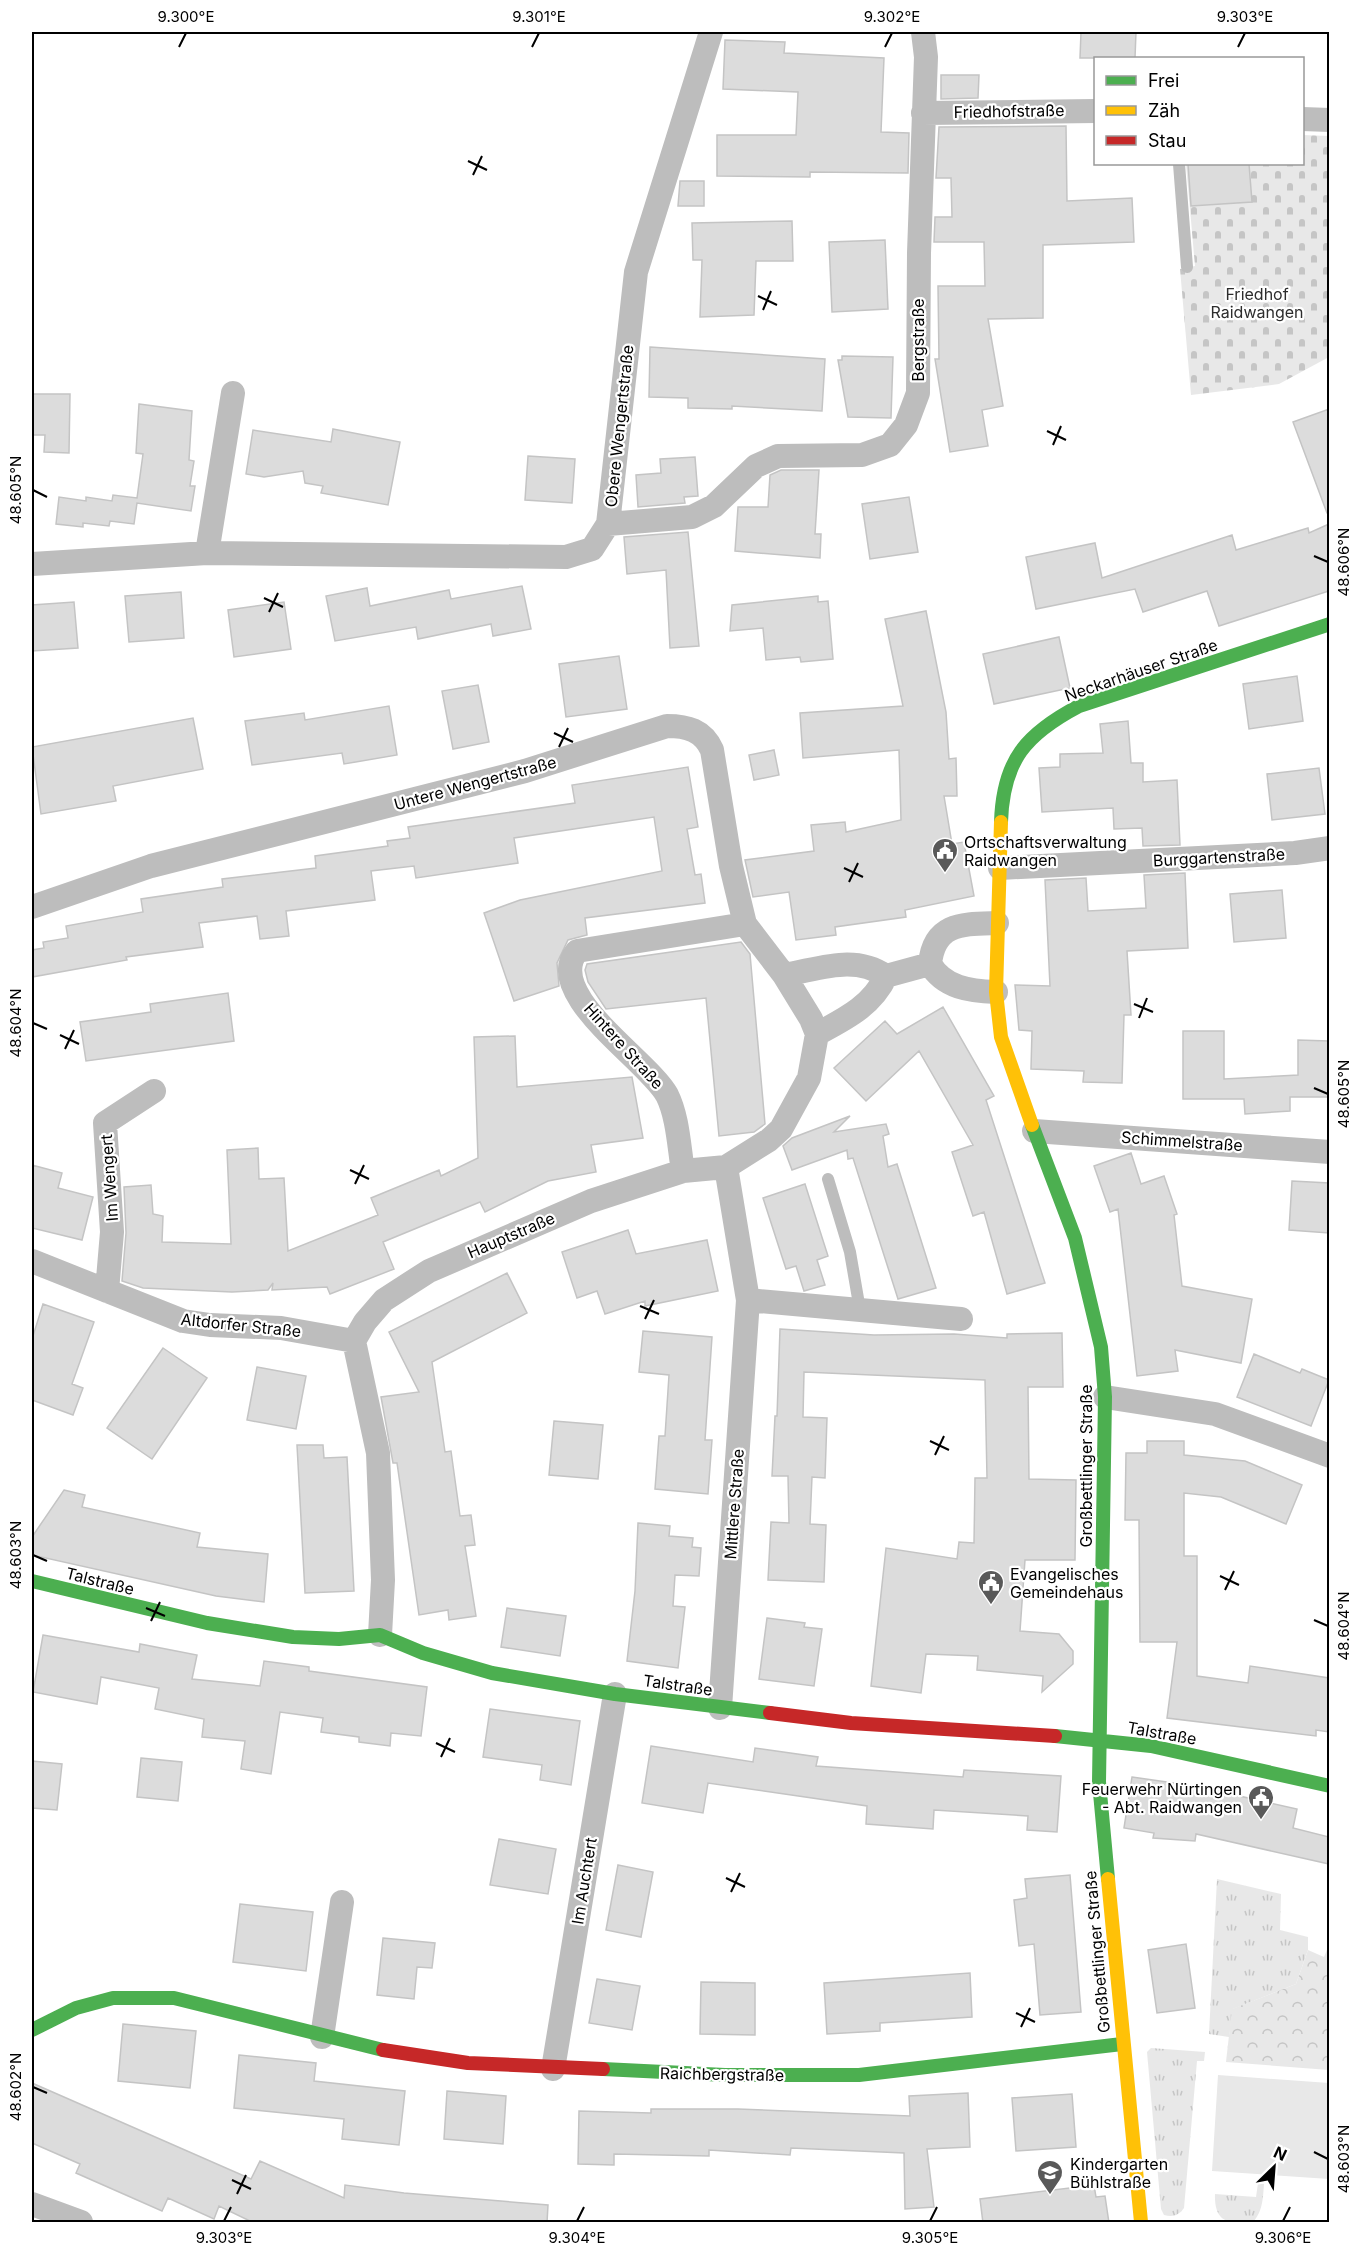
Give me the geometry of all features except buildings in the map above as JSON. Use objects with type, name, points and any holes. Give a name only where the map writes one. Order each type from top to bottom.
[{"type":"street","name":"Obere Wengertstraße","points":[[32,564],[207,553],[566,557],[592,549],[608,524],[636,272],[711,32]]},
{"type":"street","name":"Bergstraße","points":[[608,524],[692,517],[714,506],[756,466],[778,456],[862,455],[890,445],[906,425],[918,393],[919,253],[926,57],[923,32]]},
{"type":"street","name":"Friedhofstraße","points":[[923,113],[1094,111]]},
{"type":"street","points":[[1304,119],[1329,120]]},
{"type":"street","points":[[207,553],[233,393]]},
{"type":"street","name":"Neckarhäuser Straße","points":[[999,868],[1002,803],[1013,763],[1029,740],[1047,723],[1079,706],[1329,624]]},
{"type":"street","name":"Untere Wengertstraße","points":[[32,908],[151,866],[525,771],[667,726],[686,726],[707,740],[712,750],[731,866],[745,924],[784,975],[811,1019],[817,1034]]},
{"type":"street","name":"Burggartenstraße","points":[[999,868],[1295,853],[1329,848]]},
{"type":"street","name":"Großbettlinger Straße","points":[[999,868],[996,992],[1001,1037],[1034,1131],[1076,1238],[1101,1347],[1105,1397],[1098,1782],[1141,2223]]},
{"type":"street","points":[[996,992],[974,991],[957,986],[940,977],[930,964],[934,944],[946,930],[964,925],[997,923]]},
{"type":"street","name":"Hintere Straße","points":[[683,1171],[668,1097],[659,1082],[588,1011],[568,973],[570,960],[577,951],[745,924]]},
{"type":"street","points":[[784,975],[858,963],[872,966],[886,976]]},
{"type":"street","points":[[817,1034],[874,997],[886,976],[930,964]]},
{"type":"street","name":"Hauptstraße","points":[[354,1341],[365,1322],[384,1300],[429,1271],[591,1201],[683,1171],[726,1167],[769,1140],[781,1129],[809,1078],[817,1034]]},
{"type":"street","name":"Im Wengert","points":[[107,1291],[112,1232],[105,1124],[154,1091]]},
{"type":"street","name":"Schimmelstraße","points":[[1034,1131],[1329,1152]]},
{"type":"street","name":"Mittlere Straße","points":[[720,1708],[748,1300],[726,1167]]},
{"type":"street","name":"Altdorfer Straße","points":[[32,1261],[183,1321],[210,1325],[281,1328],[354,1341]]},
{"type":"street","points":[[748,1300],[961,1319]]},
{"type":"street","points":[[354,1341],[378,1453],[383,1580],[380,1635]]},
{"type":"street","points":[[1105,1397],[1215,1414],[1329,1456]]},
{"type":"street","name":"Talstraße","points":[[32,1581],[207,1623],[293,1637],[339,1640],[380,1635],[423,1653],[492,1674],[615,1694],[851,1723],[1099,1739],[1151,1746],[1329,1786]]},
{"type":"street","name":"Im Auchtert","points":[[553,2069],[615,1694]]},
{"type":"street","points":[[322,2037],[342,1902]]},
{"type":"street","name":"Raichbergstraße","points":[[32,2030],[76,2008],[113,1998],[174,1998],[212,2006],[322,2037],[423,2057],[553,2069],[725,2075],[859,2075],[1122,2044]]},
{"type":"street","points":[[32,2204],[81,2223]]},
{"type":"lane","points":[[1179,165],[1187,267]]},
{"type":"lane","points":[[828,1179],[850,1252],[860,1310]]},
{"type":"green space","name":"Friedhof Raidwangen","points":[[1304,135],[1329,136],[1329,357],[1279,384],[1191,395],[1180,269],[1195,266],[1186,165],[1304,165]]},
{"type":"green space","points":[[1217,1879],[1281,1894],[1280,1930],[1308,1937],[1308,1950],[1296,1984],[1233,2009],[1229,2037],[1209,2034]]},
{"type":"green space","points":[[1329,1945],[1329,2070],[1226,2062],[1232,2009],[1296,1984],[1308,1950],[1324,1957]]},
{"type":"green space","points":[[1151,2048],[1205,2052],[1204,2061],[1197,2061],[1184,2208],[1173,2216],[1164,2215],[1161,2209],[1147,2052]]},
{"type":"green space","points":[[1218,2075],[1329,2083],[1329,2179],[1212,2171]]},
{"type":"green space","points":[[1258,2183],[1264,2184],[1263,2194],[1261,2208],[1254,2221],[1230,2222],[1220,2216],[1215,2203],[1215,2194],[1256,2197]]},
{"type":"traffic: fast","points":[[1001,822],[1003,800],[1013,765],[1021,751],[1032,739],[1061,716],[1079,706],[1330,624]]},
{"type":"traffic: fast","points":[[1032,1125],[1075,1238],[1101,1347],[1105,1397],[1099,1782],[1108,1879]]},
{"type":"traffic: fast","points":[[32,1581],[207,1623],[293,1637],[339,1639],[380,1635],[423,1653],[492,1673],[615,1694],[770,1713]]},
{"type":"traffic: fast","points":[[1055,1736],[1151,1746],[1330,1786]]},
{"type":"traffic: fast","points":[[32,2030],[76,2008],[113,1998],[174,1998],[383,2050]]},
{"type":"traffic: fast","points":[[603,2069],[725,2075],[859,2075],[1122,2044]]},
{"type":"traffic: slow","points":[[1001,822],[996,992],[1001,1037],[1032,1125]]},
{"type":"traffic: slow","points":[[1108,1879],[1141,2222]]},
{"type":"traffic: jam","points":[[770,1713],[851,1723],[1055,1736]]},
{"type":"traffic: jam","points":[[383,2050],[468,2063],[603,2069]]},
{"type":"place","name":"Ortschaftsverwaltung Raidwangen","points":[[945,874]]},
{"type":"place","name":"Evangelisches Gemeindehaus","points":[[991,1606]]},
{"type":"place","name":"Feuerwehr Nürtingen - Abt. Raidwangen","points":[[1261,1821]]},
{"type":"place","name":"Kindergarten Bühlstraße","points":[[1050,2196]]}]
